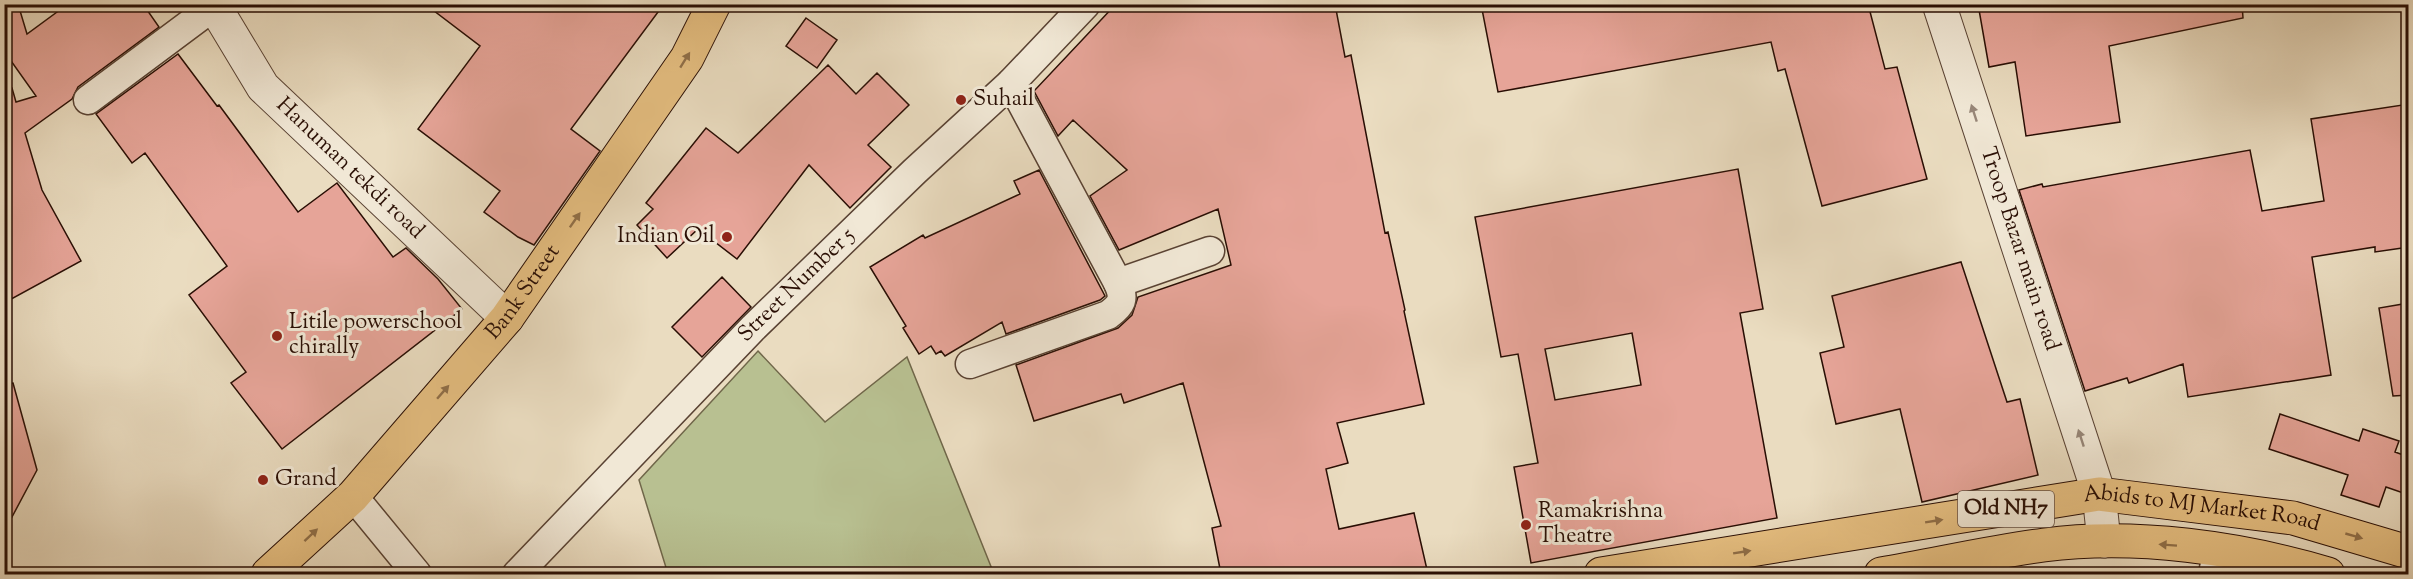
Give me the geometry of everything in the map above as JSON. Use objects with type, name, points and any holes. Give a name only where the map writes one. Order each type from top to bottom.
[{"type":"main road","name":"Bank Street","points":[[268,574],[353,496],[507,318],[687,58],[714,4]]},
{"type":"main road","name":"Abids to MJ Market Road","points":[[1601,574],[2099,494],[2293,518],[2409,552]]},
{"type":"main road","name":"Abids to MJ Market Road","points":[[1881,574],[2044,545],[2104,541],[2215,561],[2293,564],[2328,574]]},
{"type":"street","name":"Street Number 5","points":[[517,574],[754,327],[915,171],[1011,83],[1086,4]]},
{"type":"street","name":"Troop Bazar main road","points":[[1939,4],[2099,494],[2104,541]]},
{"type":"street","name":"Hanuman tekdi road","points":[[214,5],[263,87],[507,318]]},
{"type":"street","points":[[88,100],[214,5]]},
{"type":"street","points":[[970,364],[1108,315],[1122,301],[1123,295],[1011,83]]},
{"type":"street","points":[[1118,283],[1210,250]]},
{"type":"street","points":[[353,496],[417,574]]},
{"type":"green space","points":[[758,351],[825,422],[907,357],[994,574],[668,574],[639,480]]},
{"type":"building","points":[[4,4],[18,4],[27,34],[68,4],[143,4],[159,27],[78,87],[72,99],[25,133],[42,190],[81,261],[4,303],[4,89],[12,88],[16,102],[36,96],[4,51]]},
{"type":"building","points":[[425,4],[664,4],[571,129],[600,151],[534,245],[518,237],[484,212],[500,191],[418,129],[480,46]]},
{"type":"building","points":[[1116,4],[1335,4],[1345,57],[1351,55],[1385,233],[1388,232],[1424,404],[1337,423],[1348,463],[1326,469],[1339,529],[1414,513],[1428,574],[1363,574],[1362,569],[1338,574],[1221,574],[1212,528],[1221,526],[1183,383],[1124,403],[1121,394],[1034,421],[1016,365],[1118,328],[1132,315],[1138,297],[1231,265],[1218,209],[1119,250],[1090,196],[1127,170],[1073,120],[1058,136],[1034,91]]},
{"type":"building","points":[[1481,4],[1868,4],[1885,69],[1897,67],[1927,179],[1822,206],[1785,69],[1778,71],[1771,42],[1498,92]]},
{"type":"building","points":[[1978,4],[2242,4],[2243,18],[2109,46],[2120,122],[2026,136],[2015,62],[1989,67]]},
{"type":"building","points":[[806,18],[837,40],[817,68],[786,46]]},
{"type":"building","points":[[178,54],[217,106],[219,105],[298,212],[337,183],[393,257],[406,248],[438,279],[462,309],[282,449],[231,383],[246,372],[189,295],[227,266],[145,153],[132,163],[96,114]]},
{"type":"building","points":[[828,65],[856,94],[877,73],[909,105],[868,145],[891,167],[850,208],[809,165],[737,259],[698,229],[667,258],[637,225],[653,209],[646,203],[706,128],[738,153]]},
{"type":"building","points":[[2409,104],[2409,247],[2375,252],[2375,247],[2312,257],[2331,375],[2188,397],[2183,364],[2129,383],[2127,378],[2085,391],[2019,190],[2042,184],[2043,187],[2250,150],[2262,211],[2324,201],[2311,119]]},
{"type":"building","points":[[1738,169],[1763,309],[1740,313],[1777,518],[1531,563],[1514,467],[1538,463],[1518,354],[1501,357],[1475,217]],"holes":[[[1632,333],[1641,385],[1555,400],[1545,349]]]},
{"type":"building","points":[[1039,170],[1105,296],[1100,300],[1006,334],[1002,322],[945,356],[941,351],[936,354],[931,346],[919,354],[903,328],[906,326],[870,267],[923,235],[925,238],[1020,194],[1014,181]]},
{"type":"building","points":[[1961,262],[2007,402],[2020,399],[2038,475],[1922,502],[1900,409],[1836,424],[1820,353],[1844,347],[1832,296]]},
{"type":"building","points":[[722,277],[751,307],[702,357],[672,327]]},
{"type":"building","points":[[2409,303],[2409,395],[2393,396],[2379,308]]},
{"type":"building","points":[[13,383],[37,470],[4,532],[4,384]]},
{"type":"building","points":[[2280,414],[2359,441],[2363,429],[2399,441],[2395,452],[2409,457],[2409,495],[2386,487],[2379,507],[2341,495],[2348,475],[2269,449]]},
{"type":"place","name":"Suhail","points":[[961,100]]},
{"type":"place","name":"Indian Oil","points":[[727,237]]},
{"type":"place","name":"Litile powerschool chirally","points":[[277,336]]},
{"type":"place","name":"Grand","points":[[263,480]]},
{"type":"place","name":"Ramakrishna Theatre","points":[[1526,525]]}]
